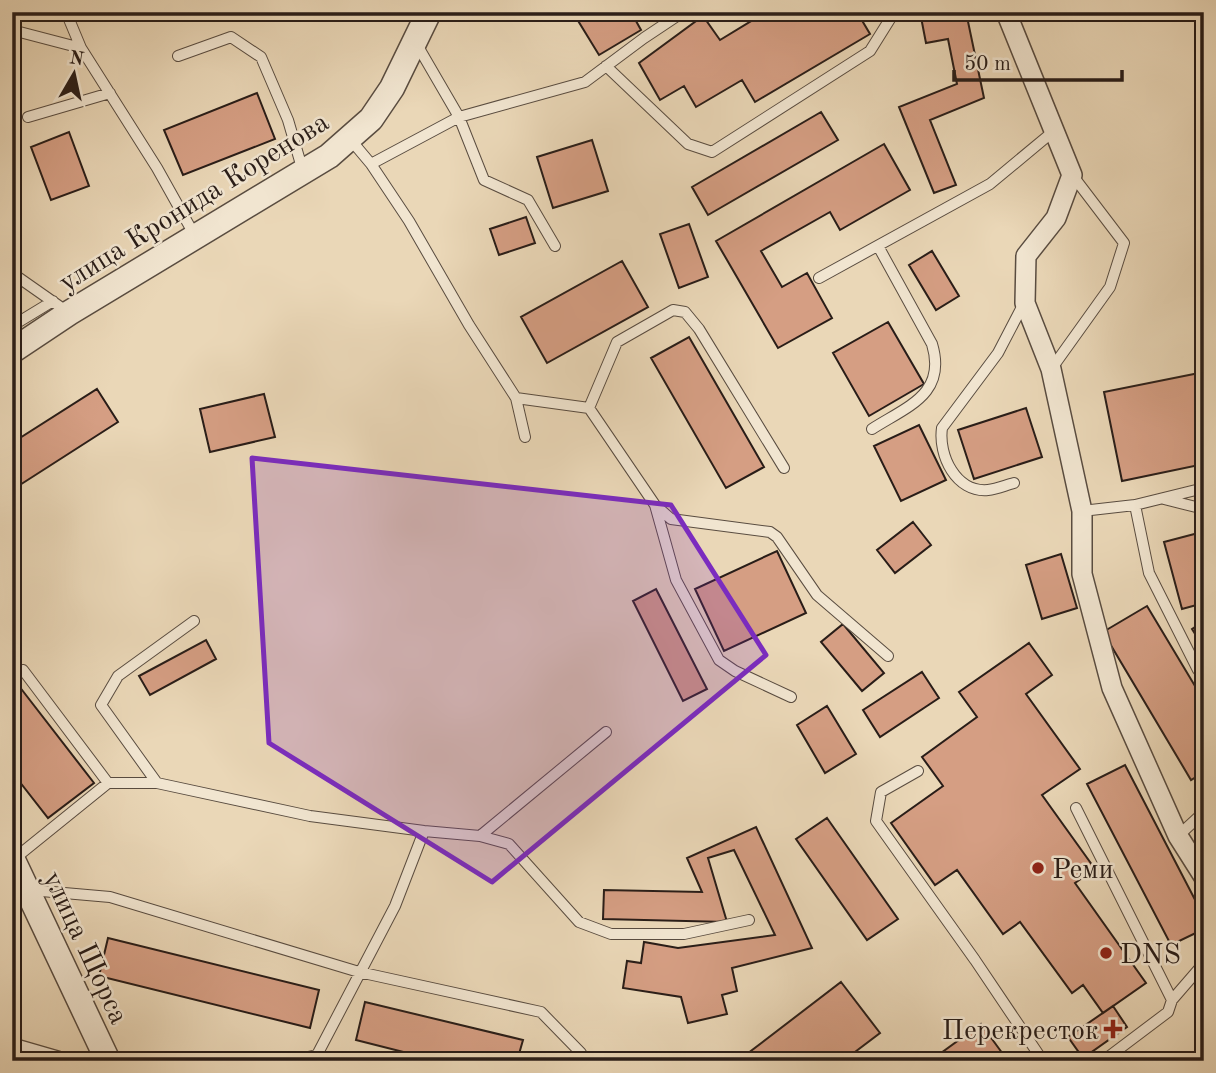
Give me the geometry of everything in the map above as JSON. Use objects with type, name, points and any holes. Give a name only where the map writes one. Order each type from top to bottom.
[{"type":"street","name":"улица Кронида Коренова","points":[[12,351],[61,307],[195,236],[308,169],[349,139],[372,119],[392,88],[429,12]]},
{"type":"street","points":[[1006,12],[1073,175],[1056,218],[1026,256],[1024,303],[1051,369],[1082,511],[1082,574],[1112,688],[1178,835],[1204,877]]},
{"type":"street","name":"улица Щорса","points":[[13,859],[108,1061]]},
{"type":"street","points":[[12,1048],[57,1061]]},
{"type":"lane","points":[[66,12],[81,48],[195,236]]},
{"type":"lane","points":[[371,164],[459,117],[585,82],[683,12]]},
{"type":"lane","points":[[606,66],[688,144],[712,152],[870,51],[890,19],[886,12]]},
{"type":"lane","points":[[12,30],[81,48]]},
{"type":"lane","points":[[178,56],[231,37],[261,57],[288,120],[300,161],[308,169]]},
{"type":"lane","points":[[415,43],[459,117],[484,180],[528,200],[555,246]]},
{"type":"lane","points":[[28,117],[110,93]]},
{"type":"lane","points":[[819,278],[990,184],[1055,130]]},
{"type":"lane","points":[[349,139],[371,164],[409,221],[516,398],[525,437]]},
{"type":"lane","points":[[1051,369],[1110,287],[1124,243],[1073,175]]},
{"type":"lane","points":[[872,429],[923,396],[935,379],[938,362],[932,344],[878,246]]},
{"type":"lane","points":[[12,273],[61,307]]},
{"type":"lane","points":[[1014,483],[985,490],[963,484],[951,472],[940,440],[942,428],[998,353],[1024,303]]},
{"type":"lane","points":[[12,326],[61,307]]},
{"type":"lane","points":[[589,408],[617,342],[673,310],[685,312],[699,329],[784,468]]},
{"type":"lane","points":[[516,398],[589,408],[655,505],[671,519],[770,532],[777,537],[817,595],[888,656]]},
{"type":"lane","points":[[1082,511],[1135,505],[1204,488]]},
{"type":"lane","points":[[1163,499],[1204,509]]},
{"type":"lane","points":[[655,505],[676,580],[719,660],[735,671],[791,697]]},
{"type":"lane","points":[[1135,505],[1149,573],[1198,670]]},
{"type":"lane","points":[[157,783],[101,705],[118,676],[194,621]]},
{"type":"lane","points":[[23,670],[108,783]]},
{"type":"lane","points":[[480,836],[606,732]]},
{"type":"lane","points":[[918,771],[881,792],[876,821],[1043,1061]]},
{"type":"lane","points":[[13,859],[108,783],[157,783],[310,816],[480,836],[509,844],[579,922],[611,934],[684,934],[749,920]]},
{"type":"lane","points":[[1076,807],[1172,1000]]},
{"type":"lane","points":[[1178,835],[1204,812]]},
{"type":"lane","points":[[290,1061],[320,1058],[359,972],[395,906],[424,831]]},
{"type":"lane","points":[[29,890],[110,897],[359,972],[541,1012],[581,1053]]},
{"type":"lane","points":[[1103,1061],[1168,1012],[1172,1000],[1204,963]]},
{"type":"highlighted area","points":[[252,458],[671,505],[766,655],[492,882],[269,743]]},
{"type":"building","points":[[589,12],[631,12],[641,30],[599,55],[577,19]]},
{"type":"building","points":[[766,12],[857,12],[870,34],[755,102],[742,80],[696,107],[684,86],[660,100],[639,63],[703,16],[720,40]]},
{"type":"building","points":[[920,12],[966,12],[984,98],[930,120],[956,185],[934,193],[899,107],[957,84],[948,39],[926,43]]},
{"type":"building","points":[[257,93],[275,139],[183,175],[164,130]]},
{"type":"building","points":[[821,112],[838,140],[708,215],[692,187]]},
{"type":"building","points":[[69,132],[89,186],[51,200],[31,147]]},
{"type":"building","points":[[592,140],[608,191],[553,208],[537,157]]},
{"type":"building","points":[[884,144],[910,190],[840,230],[830,212],[761,251],[782,287],[807,273],[832,318],[778,348],[716,241]]},
{"type":"building","points":[[526,217],[535,243],[499,255],[490,229]]},
{"type":"building","points":[[689,224],[708,277],[679,288],[660,234]]},
{"type":"building","points":[[932,251],[959,296],[936,310],[909,265]]},
{"type":"building","points":[[622,261],[648,307],[547,363],[521,317]]},
{"type":"building","points":[[888,322],[924,384],[869,416],[833,353]]},
{"type":"building","points":[[689,337],[764,467],[726,488],[651,358]]},
{"type":"building","points":[[1204,372],[1204,464],[1122,481],[1104,392]]},
{"type":"building","points":[[97,389],[118,422],[12,490],[12,443]]},
{"type":"building","points":[[264,394],[275,437],[210,452],[200,409]]},
{"type":"building","points":[[1026,408],[1042,457],[974,479],[958,430]]},
{"type":"building","points":[[919,425],[946,480],[901,501],[874,446]]},
{"type":"building","points":[[913,522],[931,545],[895,573],[877,550]]},
{"type":"building","points":[[1202,532],[1204,603],[1182,609],[1164,542]]},
{"type":"building","points":[[777,551],[806,613],[724,651],[695,589]]},
{"type":"building","points":[[1061,554],[1077,608],[1042,619],[1026,565]]},
{"type":"building","points":[[656,589],[707,689],[683,701],[633,601]]},
{"type":"building","points":[[1147,606],[1204,701],[1204,772],[1191,780],[1103,632]]},
{"type":"building","points":[[1204,621],[1204,648],[1192,629]]},
{"type":"building","points":[[843,624],[884,673],[862,691],[821,642]]},
{"type":"building","points":[[206,640],[216,659],[150,695],[139,676]]},
{"type":"building","points":[[1029,643],[1052,675],[1026,694],[1080,769],[1042,795],[1095,869],[1075,883],[1146,983],[1103,1013],[1083,985],[1072,993],[1020,922],[1003,934],[957,870],[935,885],[891,823],[943,786],[922,757],[977,717],[959,692]]},
{"type":"building","points":[[922,672],[939,698],[880,737],[863,710]]},
{"type":"building","points":[[12,677],[94,783],[48,818],[12,772]]},
{"type":"building","points":[[827,706],[856,754],[825,773],[797,725]]},
{"type":"building","points":[[1125,765],[1204,917],[1204,929],[1171,945],[1087,784]]},
{"type":"building","points":[[827,818],[898,919],[867,940],[796,839]]},
{"type":"building","points":[[756,827],[812,948],[732,968],[737,991],[722,995],[727,1014],[688,1023],[681,997],[623,988],[627,961],[641,963],[644,942],[678,948],[775,935],[734,850],[708,858],[727,922],[603,919],[604,890],[702,892],[687,858]]},
{"type":"building","points":[[108,938],[319,990],[310,1028],[99,976]]},
{"type":"building","points":[[841,982],[880,1033],[843,1061],[746,1061],[743,1057]]},
{"type":"building","points":[[365,1002],[523,1040],[517,1061],[439,1061],[356,1040]]},
{"type":"building","points":[[1113,1006],[1127,1027],[1083,1058],[1068,1037]]},
{"type":"building","points":[[981,1024],[1008,1061],[930,1061]]},
{"type":"place","name":"Реми","points":[[1038,868]]},
{"type":"place","name":"DNS","points":[[1106,953]]},
{"type":"place","name":"Перекресток","points":[[1113,1029]]}]
